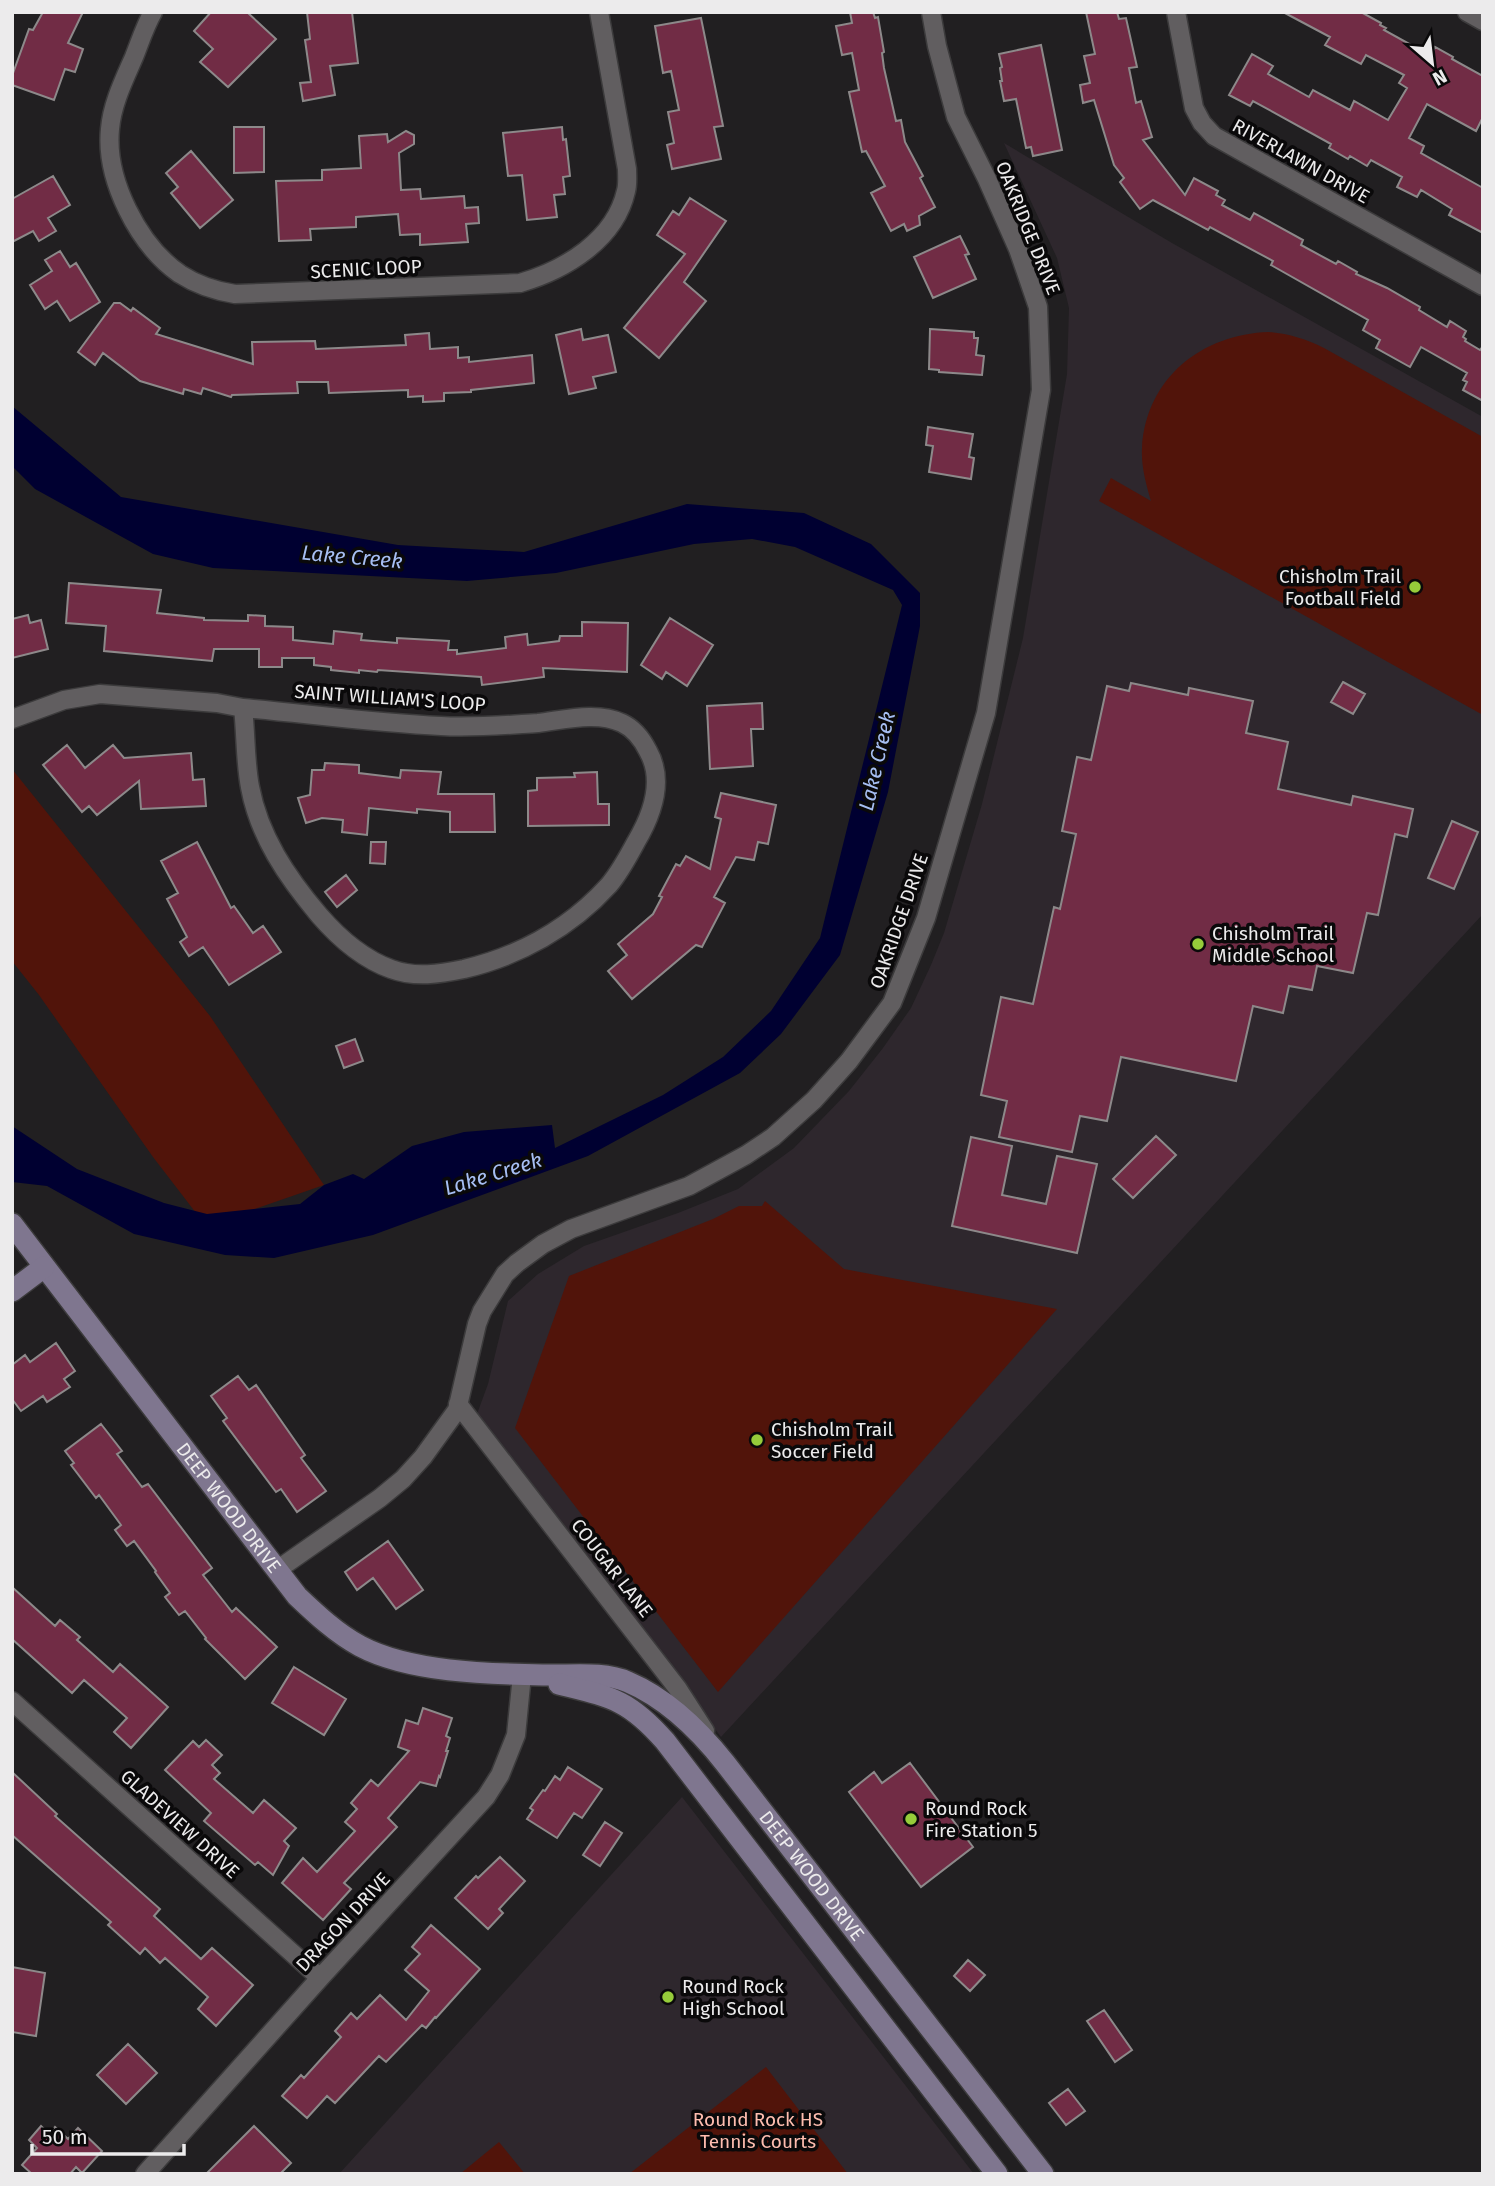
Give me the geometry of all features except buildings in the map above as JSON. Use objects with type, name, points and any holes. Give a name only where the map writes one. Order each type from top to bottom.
[{"type":"street","name":"SCENIC LOOP","points":[[153,12],[114,109],[110,129],[112,169],[131,216],[162,259],[195,282],[235,295],[520,283],[543,277],[572,260],[603,235],[614,222],[627,189],[627,169],[599,12]]},
{"type":"street","name":"OAKRIDGE DRIVE","points":[[277,1570],[380,1498],[424,1457],[457,1410],[477,1324],[505,1274],[543,1244],[571,1229],[689,1186],[718,1172],[773,1137],[814,1100],[849,1061],[892,1003],[926,918],[986,713],[1041,390],[1038,307],[1018,249],[956,117],[931,12]]},
{"type":"street","name":"RIVERLAWN DRIVE","points":[[1176,12],[1194,108],[1202,123],[1214,136],[1483,286]]},
{"type":"street","points":[[1466,12],[1483,21]]},
{"type":"street","name":"SAINT WILLIAM'S LOOP","points":[[12,719],[64,700],[100,694],[441,726],[490,727],[600,717],[620,722],[633,729],[641,738],[654,765],[656,797],[641,835],[620,871],[586,907],[560,928],[532,945],[488,963],[445,973],[408,973],[390,969],[373,960],[331,929],[299,892],[272,851],[256,812],[250,786],[243,708]]},
{"type":"street","name":"DEEP WOOD DRIVE","points":[[12,1224],[297,1596],[320,1619],[346,1638],[376,1654],[427,1667],[522,1675],[613,1677],[628,1682],[684,1717],[725,1763],[1043,2174]]},
{"type":"street","points":[[12,1291],[44,1267]]},
{"type":"street","name":"COUGAR LANE","points":[[458,1404],[678,1689],[725,1763]]},
{"type":"street","name":"DEEP WOOD DRIVE","points":[[522,1675],[605,1696],[623,1703],[646,1719],[997,2174]]},
{"type":"street","name":"DRAGON DRIVE","points":[[145,2174],[486,1797],[500,1775],[516,1735],[522,1675]]},
{"type":"street","name":"GLADEVIEW DRIVE","points":[[12,1701],[320,1978]]},
{"type":"shaded area","name":"Chisholm Trail Middle School","points":[[1004,143],[1172,243],[1483,417],[1483,914],[721,1737],[477,1414],[488,1384],[508,1301],[538,1274],[584,1246],[738,1189],[794,1148],[849,1091],[883,1048],[911,1008],[931,965],[944,933],[982,804],[1023,638],[1067,374],[1069,308],[1057,258]]},
{"type":"shaded area","name":"Round Rock High School","points":[[682,1797],[974,2174],[339,2174]]},
{"type":"green space","points":[[1269,332],[1297,337],[1324,348],[1483,437],[1483,715],[1099,501],[1111,478],[1151,501],[1142,461],[1146,423],[1154,401],[1166,381],[1182,364],[1221,341]]},
{"type":"green space","points":[[12,769],[210,1016],[324,1185],[206,1226],[153,1157],[12,961]]},
{"type":"green space","points":[[765,1201],[844,1269],[1057,1309],[718,1692],[515,1428],[569,1276],[713,1219],[739,1206],[762,1206]]},
{"type":"green space","name":"Round Rock HS Tennis Courts","points":[[766,2067],[848,2174],[629,2174]]},
{"type":"green space","points":[[499,2142],[525,2174],[460,2174]]},
{"type":"water","name":"Lake Creek","points":[[12,406],[121,497],[398,545],[524,552],[687,504],[804,513],[871,544],[920,593],[920,626],[888,792],[840,955],[781,1034],[740,1073],[588,1156],[373,1235],[274,1258],[225,1255],[134,1234],[47,1186],[12,1182],[12,1126],[77,1169],[164,1203],[207,1214],[300,1204],[324,1185],[353,1174],[364,1179],[412,1146],[464,1132],[552,1125],[555,1148],[663,1095],[723,1057],[771,1011],[820,938],[902,605],[893,590],[795,547],[752,539],[694,544],[556,573],[467,581],[213,568],[153,554],[35,489],[12,466]]},
{"type":"place","name":"Chisholm Trail Football Field","points":[[1415,587]]},
{"type":"place","name":"Chisholm Trail Middle School","points":[[1198,944]]},
{"type":"place","name":"Chisholm Trail Soccer Field","points":[[757,1440]]},
{"type":"place","name":"Round Rock Fire Station 5","points":[[911,1819]]},
{"type":"place","name":"Round Rock High School","points":[[668,1997]]}]
